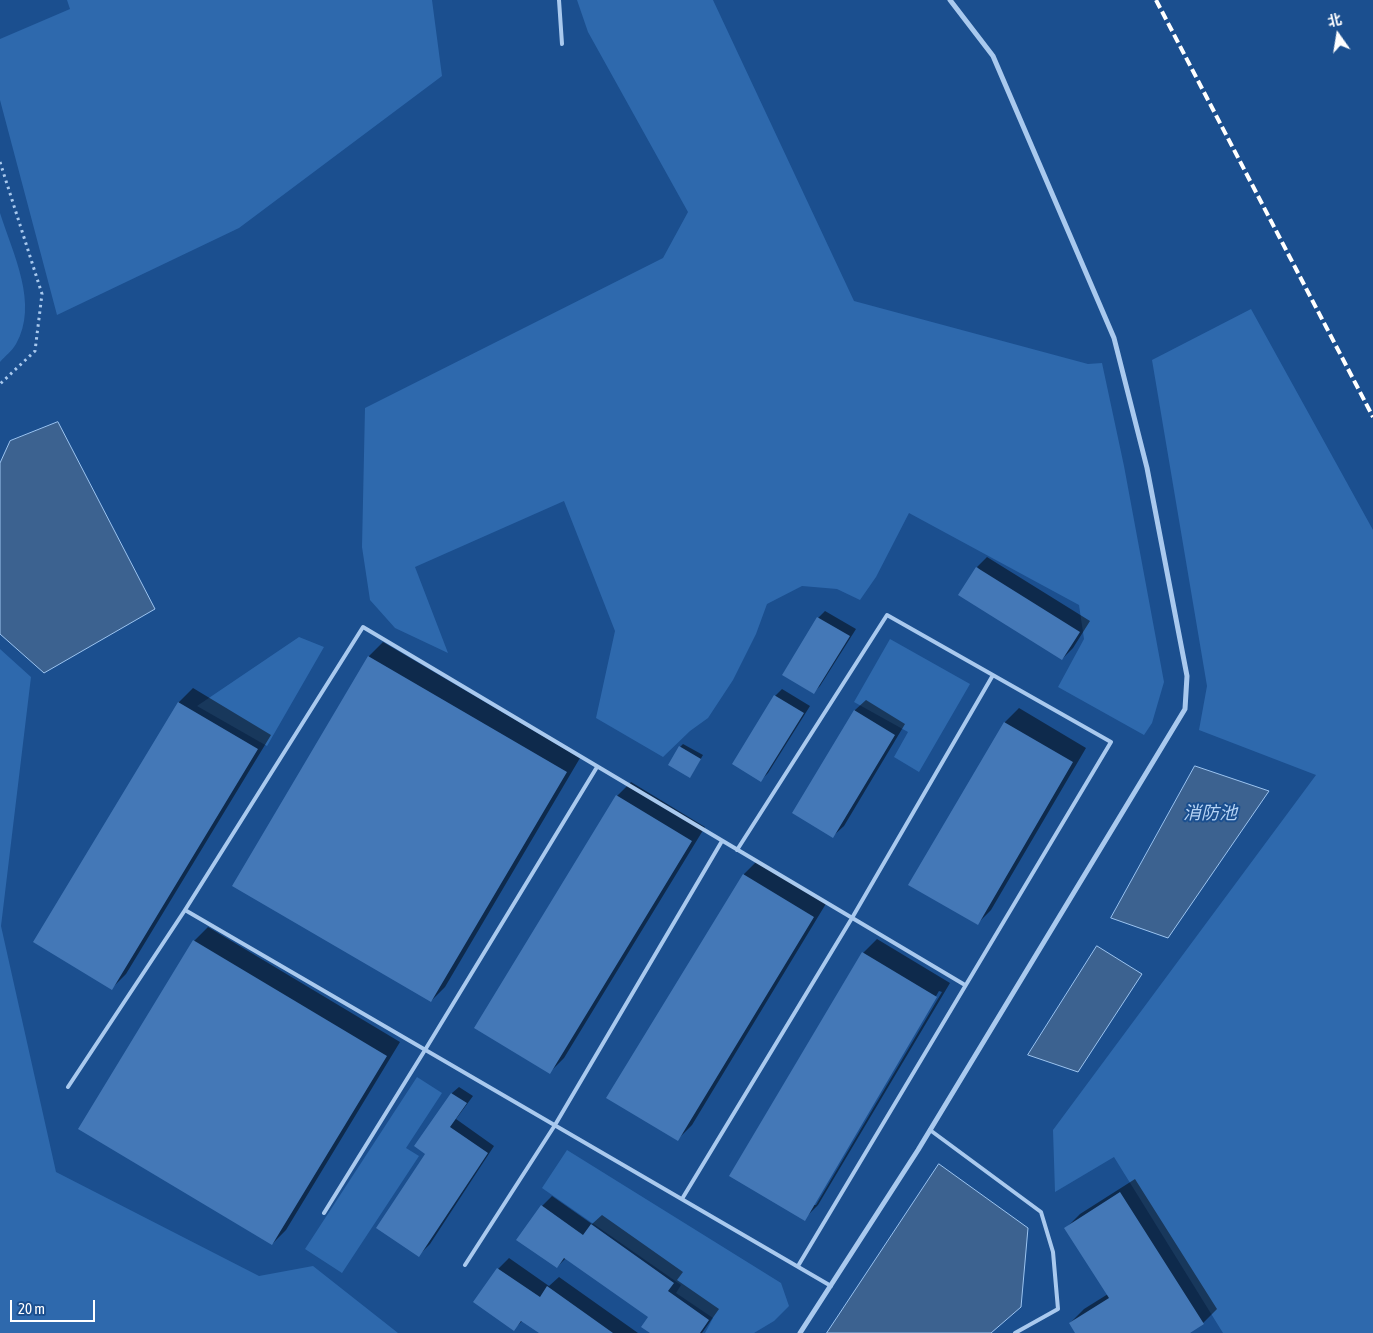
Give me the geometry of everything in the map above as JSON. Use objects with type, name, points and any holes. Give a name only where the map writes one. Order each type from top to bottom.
[{"type":"street","points":[[800,1333],[930,1130],[1185,709],[1187,676],[1147,468],[1114,338],[993,56],[950,0]]},
{"type":"lane","points":[[558,0],[562,44]]},
{"type":"lane","points":[[737,850],[887,615],[1111,742],[798,1266]]},
{"type":"lane","points":[[68,1087],[185,910],[363,627],[965,985]]},
{"type":"lane","points":[[682,1199],[852,918],[993,675]]},
{"type":"lane","points":[[324,1214],[597,767]]},
{"type":"lane","points":[[465,1265],[555,1125],[722,841]]},
{"type":"lane","points":[[185,910],[831,1286]]},
{"type":"lane","points":[[930,1130],[1041,1212],[1053,1252],[1058,1309],[1015,1333]]},
{"type":"path","points":[[0,162],[42,294],[36,351],[0,384]]},
{"type":"shaded area","points":[[67,0],[432,0],[442,76],[239,228],[57,315],[0,100],[0,39],[70,9]]},
{"type":"shaded area","points":[[577,0],[713,0],[854,301],[1088,364],[1102,363],[1124,466],[1164,682],[1152,723],[1144,735],[1058,687],[1084,639],[1079,605],[909,513],[876,577],[860,600],[837,589],[802,586],[767,604],[756,634],[733,680],[708,718],[690,731],[663,757],[596,718],[615,631],[564,501],[415,567],[448,653],[395,628],[370,600],[362,547],[365,408],[663,258],[688,212],[588,32]]},
{"type":"shaded area","points":[[0,213],[22,279],[25,312],[22,329],[16,344],[0,362]]},
{"type":"shaded area","points":[[1251,309],[1373,530],[1373,1333],[1223,1333],[1114,1157],[1055,1192],[1053,1130],[1316,775],[1199,730],[1207,686],[1152,360]]},
{"type":"shaded area","points":[[299,637],[324,647],[267,746],[197,706]]},
{"type":"shaded area","points":[[890,639],[970,684],[919,772],[894,757],[908,732],[854,702]]},
{"type":"shaded area","points":[[0,649],[31,677],[1,926],[56,1172],[259,1276],[313,1266],[398,1333],[0,1333]]},
{"type":"shaded area","points":[[417,1077],[442,1093],[406,1148],[419,1156],[342,1273],[305,1249]]},
{"type":"shaded area","points":[[567,1150],[781,1283],[789,1306],[774,1321],[754,1333],[705,1333],[713,1318],[676,1293],[681,1285],[542,1188]]},
{"type":"water","points":[[58,422],[155,609],[44,673],[0,634],[0,463],[10,441]]},
{"type":"water","name":"消防池","points":[[1195,766],[1269,791],[1168,938],[1111,918]]},
{"type":"water","points":[[1097,946],[1142,974],[1078,1072],[1028,1055]]},
{"type":"water","points":[[939,1164],[1028,1228],[1021,1307],[991,1333],[827,1333]]},
{"type":"building","points":[[976,567],[1080,632],[1062,660],[958,595]]},
{"type":"building","points":[[817,617],[850,636],[814,694],[782,675]]},
{"type":"building","points":[[368,656],[567,772],[431,1002],[232,886]]},
{"type":"building","points":[[774,695],[804,713],[761,782],[732,764]]},
{"type":"building","points":[[178,702],[258,749],[112,990],[33,942]]},
{"type":"building","points":[[854,710],[895,735],[833,838],[792,813]]},
{"type":"building","points":[[1004,722],[1073,762],[978,925],[908,885]]},
{"type":"building","points":[[679,746],[701,759],[690,778],[668,765]]},
{"type":"building","points":[[616,795],[692,841],[550,1074],[474,1028]]},
{"type":"building","points":[[743,874],[814,917],[678,1141],[606,1098]]},
{"type":"building","points":[[193,940],[387,1056],[272,1245],[78,1129]]},
{"type":"building","points":[[862,952],[937,997],[805,1221],[729,1176]]},
{"type":"building","points":[[451,1093],[467,1103],[450,1127],[488,1153],[419,1257],[376,1228],[425,1154],[414,1146]]},
{"type":"building","points":[[1120,1192],[1204,1324],[1190,1333],[1075,1333],[1069,1323],[1109,1298],[1064,1228]]},
{"type":"building","points":[[541,1205],[583,1235],[591,1224],[674,1283],[668,1291],[709,1320],[700,1333],[650,1333],[641,1327],[648,1317],[564,1258],[557,1268],[516,1240]]},
{"type":"building","points":[[497,1268],[540,1297],[547,1286],[613,1333],[539,1333],[521,1321],[514,1331],[473,1302]]},
{"type":"railway","points":[[1156,0],[1373,417]]}]
